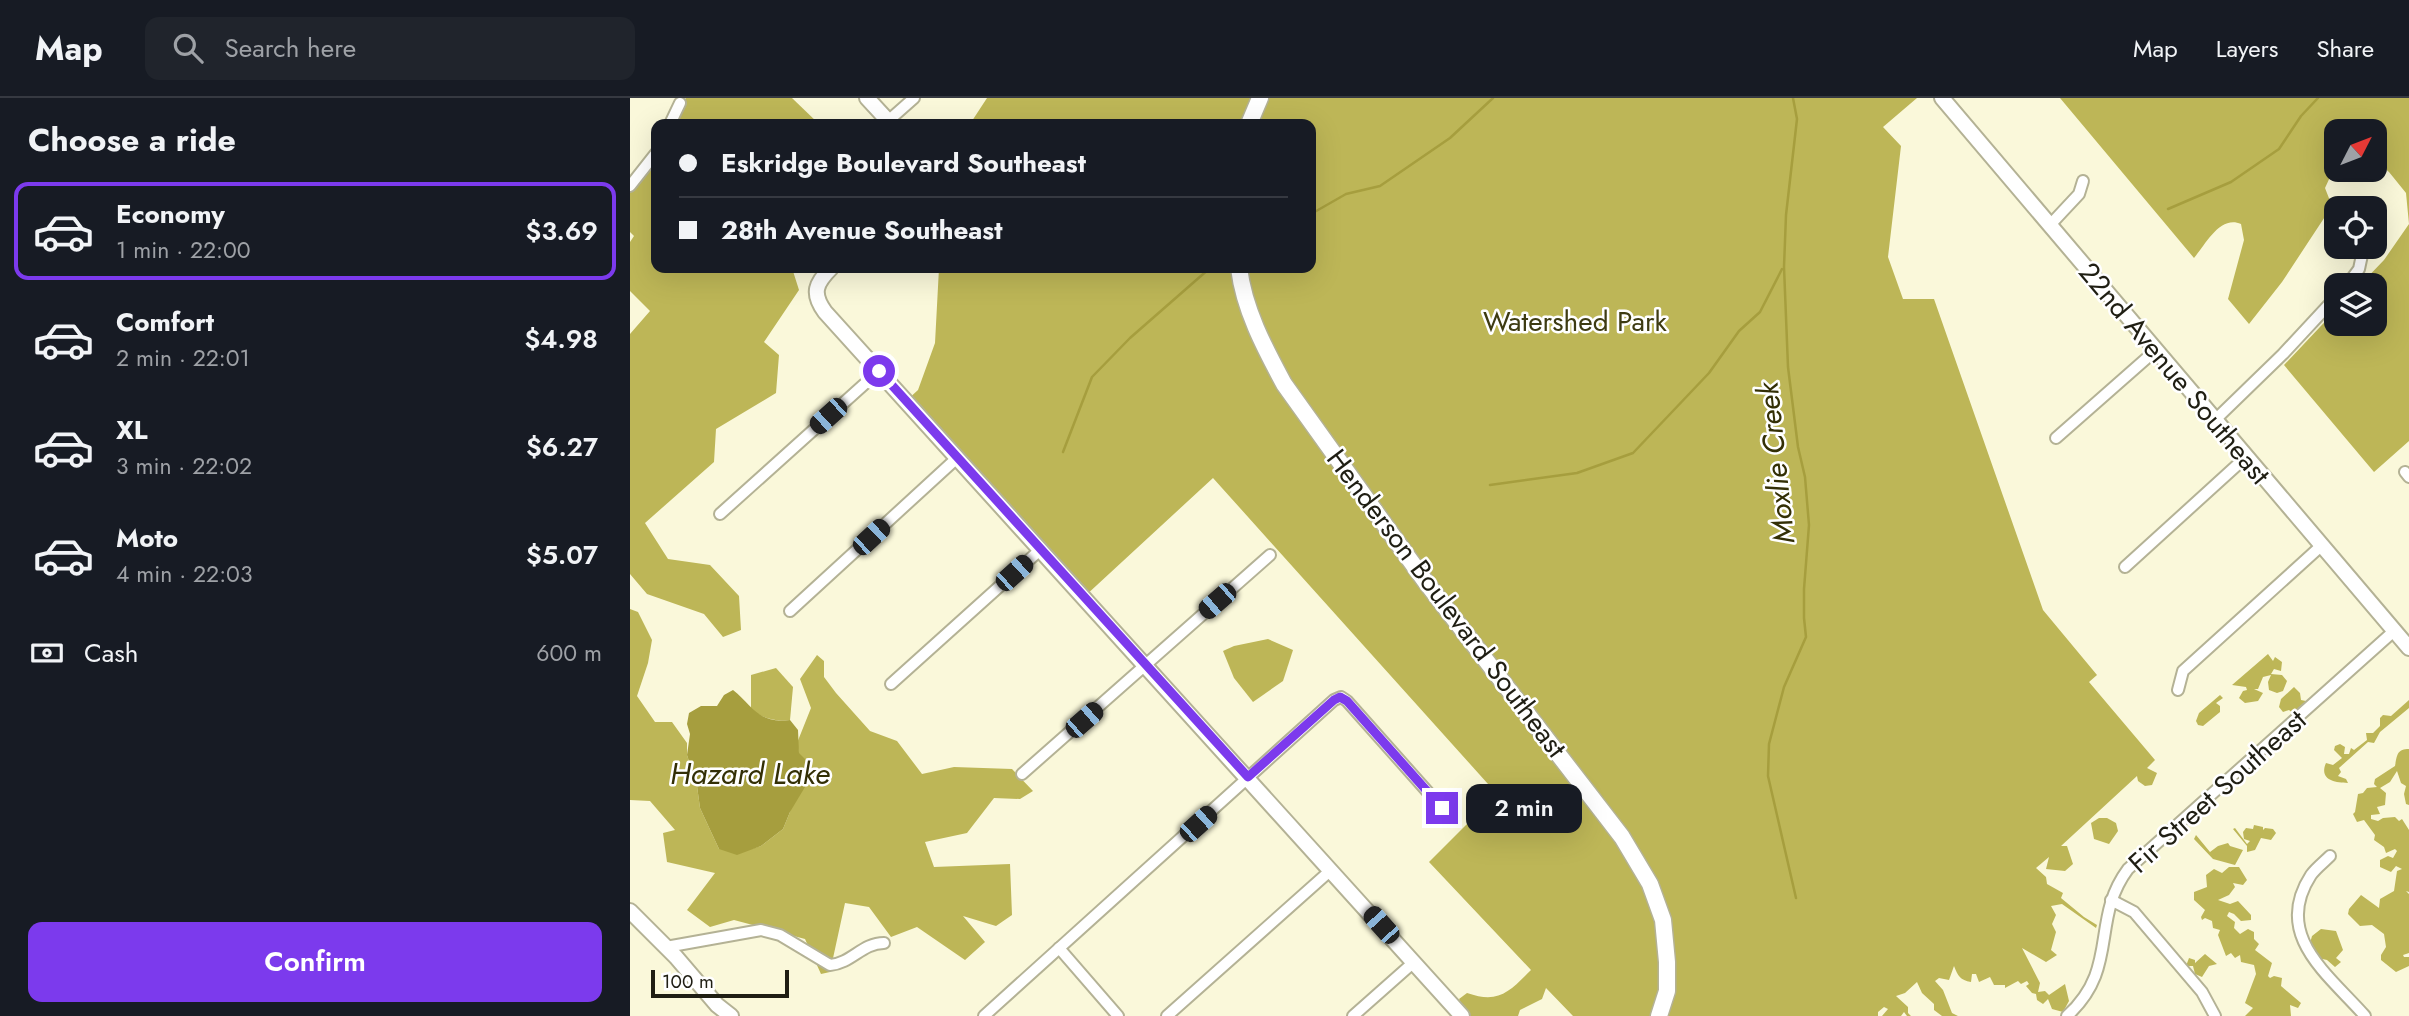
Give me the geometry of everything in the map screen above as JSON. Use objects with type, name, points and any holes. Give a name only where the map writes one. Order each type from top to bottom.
[{"type":"main road","points":[[1251,119],[1260,98]]},
{"type":"main road","name":"Henderson Boulevard Southeast","points":[[1240,273],[1242,291],[1255,326],[1284,384],[1425,582],[1622,837],[1650,884],[1664,920],[1667,962],[1667,991],[1659,1016]]},
{"type":"street","points":[[867,98],[886,119]]},
{"type":"street","points":[[894,119],[914,98]]},
{"type":"street","name":"22nd Avenue Southeast","points":[[1942,98],[2409,648]]},
{"type":"street","points":[[672,119],[680,103]]},
{"type":"street","points":[[630,186],[651,159]]},
{"type":"street","points":[[2050,225],[2079,194],[2083,181]]},
{"type":"street","points":[[826,273],[815,291],[816,298],[825,312],[1462,1016]]},
{"type":"street","points":[[2215,420],[2324,310]]},
{"type":"street","points":[[2056,438],[2156,350]]},
{"type":"street","points":[[720,514],[879,371]]},
{"type":"street","points":[[2125,567],[2246,457]]},
{"type":"street","points":[[790,611],[957,458]]},
{"type":"street","points":[[2178,690],[2183,671],[2321,546]]},
{"type":"street","points":[[891,684],[1040,550]]},
{"type":"street","points":[[1022,774],[1270,555]]},
{"type":"street","name":"Fir Street Southeast","points":[[2067,1016],[2084,999],[2096,978],[2103,953],[2110,900],[2128,869],[2394,631]]},
{"type":"street","points":[[984,1016],[1340,697],[1347,701],[1442,808]]},
{"type":"street","points":[[2330,856],[2311,874],[2301,897],[2296,912],[2301,939],[2313,958],[2365,1016]]},
{"type":"street","points":[[1167,1016],[1331,870]]},
{"type":"street","points":[[2110,900],[2134,912],[2202,992],[2215,1016]]},
{"type":"street","points":[[630,911],[717,1005],[731,1016]]},
{"type":"street","points":[[666,947],[761,930],[780,935],[830,965],[849,960],[866,946],[884,943]]},
{"type":"street","points":[[1059,948],[1118,1016]]},
{"type":"street","points":[[1353,1016],[1414,962]]},
{"type":"green space","points":[[686,98],[792,98],[814,119],[665,119]]},
{"type":"green space","name":"Watershed Park","points":[[987,98],[1917,98],[1883,127],[1901,146],[1888,257],[1903,299],[1934,299],[2043,610],[2097,675],[2089,682],[2155,760],[2147,768],[2157,773],[2152,785],[2145,786],[2138,781],[2137,776],[2061,846],[2067,846],[2073,864],[2065,871],[2046,869],[2049,857],[2036,868],[2046,877],[2047,884],[2063,893],[2061,898],[2097,925],[2096,928],[2062,904],[2051,906],[2056,915],[2052,924],[2056,932],[2051,950],[2057,955],[2046,962],[2022,948],[2040,983],[2038,992],[2045,991],[2049,995],[2065,984],[2069,1001],[2063,1012],[2052,1009],[2048,999],[2043,1004],[2037,1000],[2036,994],[2026,986],[2029,984],[2027,981],[2021,984],[2018,981],[2005,988],[2005,985],[1994,985],[1990,977],[1979,982],[1976,974],[1972,974],[1971,982],[1960,977],[1954,966],[1949,980],[1939,978],[1935,981],[1943,990],[1952,1013],[1958,1016],[1942,1016],[1934,1010],[1934,1004],[1922,993],[1917,982],[1905,993],[1896,996],[1908,1007],[1911,1016],[1904,1012],[1901,1016],[1882,1016],[1888,1009],[1884,1007],[1878,1012],[1878,1016],[1573,1016],[1546,988],[1542,999],[1520,1010],[1518,1016],[1468,1016],[1459,999],[1467,993],[1487,997],[1503,994],[1531,970],[1429,862],[1497,794],[1213,478],[1084,597],[906,401],[918,390],[935,343],[939,273],[1316,273],[1316,119],[973,119]]},
{"type":"green space","points":[[2060,98],[2409,98],[2409,224],[2406,193],[2387,170],[2387,119],[2324,119],[2324,182],[2328,182],[2325,188],[2328,196],[2324,196],[2324,218],[2282,282],[2249,324],[2228,299],[2244,240],[2241,224],[2233,222],[2220,227],[2194,258]]},
{"type":"green space","points":[[651,161],[651,273],[794,273],[799,290],[764,342],[779,355],[776,393],[716,429],[714,462],[645,523],[668,559],[710,565],[739,596],[741,630],[723,637],[704,614],[647,594],[630,574],[630,334],[650,311],[630,291],[630,242],[634,236],[630,232],[630,186]]},
{"type":"green space","points":[[2409,224],[2409,441],[2374,472],[2284,365],[2324,323],[2324,336],[2387,336],[2387,273],[2372,273],[2387,259]]},
{"type":"green space","points":[[630,609],[638,612],[652,640],[637,696],[655,722],[672,722],[687,743],[687,755],[697,786],[700,808],[719,849],[751,849],[761,846],[783,829],[790,812],[799,753],[797,743],[811,708],[800,679],[817,655],[824,661],[824,677],[836,693],[870,731],[897,741],[922,774],[954,767],[1012,769],[1033,791],[1020,799],[994,798],[967,833],[925,842],[934,867],[1010,864],[1012,915],[996,926],[963,916],[985,942],[965,960],[917,927],[891,937],[869,907],[845,903],[830,972],[821,974],[805,939],[734,920],[710,927],[687,910],[715,873],[667,862],[663,833],[675,830],[650,801],[630,800]]},
{"type":"green space","points":[[1268,639],[1293,650],[1283,681],[1253,702],[1234,678],[1223,651]]},
{"type":"green space","points":[[2268,654],[2273,661],[2275,657],[2282,662],[2281,671],[2274,669],[2271,674],[2282,675],[2287,681],[2283,691],[2277,693],[2269,690],[2271,675],[2263,677],[2258,689],[2254,689],[2263,693],[2258,701],[2245,703],[2239,698],[2243,691],[2247,690],[2246,687],[2232,685]]},
{"type":"green space","points":[[776,668],[793,687],[790,720],[769,719],[751,710],[751,675]]},
{"type":"green space","points":[[2294,687],[2300,693],[2301,700],[2306,701],[2302,711],[2294,714],[2289,710],[2283,712],[2279,707],[2281,699]]},
{"type":"green space","points":[[2220,695],[2223,698],[2216,703],[2220,706],[2220,712],[2203,726],[2198,725],[2196,721],[2199,713]]},
{"type":"green space","points":[[2409,700],[2409,708],[2380,732],[2374,743],[2368,742],[2339,768],[2341,772],[2338,776],[2346,779],[2348,783],[2333,781],[2326,776],[2326,763],[2333,765],[2342,758],[2334,750],[2335,746],[2340,744],[2345,747],[2344,754],[2349,754],[2351,748],[2354,750],[2367,740],[2366,733],[2373,733],[2380,726],[2380,718],[2383,715],[2391,716]]},
{"type":"green space","points":[[2409,749],[2409,805],[2406,804],[2404,794],[2406,786],[2401,783],[2397,771],[2390,782],[2380,788],[2386,793],[2385,805],[2377,807],[2380,814],[2371,815],[2371,819],[2378,821],[2395,817],[2399,821],[2402,819],[2409,830],[2409,892],[2406,891],[2409,894],[2409,953],[2403,955],[2409,957],[2409,966],[2396,972],[2381,960],[2386,947],[2384,934],[2372,925],[2360,926],[2348,914],[2361,895],[2379,908],[2380,899],[2394,891],[2397,871],[2402,869],[2396,866],[2391,872],[2380,867],[2380,860],[2388,856],[2393,858],[2397,851],[2395,849],[2386,853],[2384,847],[2374,840],[2375,835],[2364,820],[2357,822],[2353,814],[2358,794],[2367,788],[2377,787],[2374,784],[2375,779],[2395,766],[2400,751]]},
{"type":"green space","points":[[2099,818],[2107,818],[2116,823],[2118,831],[2109,844],[2094,839],[2091,823]]},
{"type":"green space","points":[[2254,825],[2263,827],[2263,830],[2273,829],[2276,833],[2271,840],[2261,838],[2255,850],[2247,852],[2247,846],[2233,829],[2235,828],[2247,844],[2250,841],[2244,839],[2243,832],[2246,828],[2253,829]]},
{"type":"green space","points":[[2196,835],[2210,852],[2228,843],[2243,850],[2235,865],[2213,859],[2194,839]]},
{"type":"green space","points":[[2229,867],[2239,867],[2247,880],[2243,885],[2233,883],[2235,887],[2229,895],[2218,900],[2230,904],[2238,901],[2251,915],[2251,920],[2241,921],[2229,912],[2227,916],[2235,922],[2234,928],[2240,934],[2248,929],[2254,932],[2254,939],[2259,944],[2255,950],[2272,963],[2268,976],[2282,978],[2281,986],[2301,1003],[2298,1008],[2290,1005],[2291,1016],[2245,1016],[2253,1008],[2245,1003],[2256,974],[2254,965],[2241,962],[2240,955],[2235,958],[2231,953],[2226,956],[2218,935],[2220,930],[2213,928],[2212,921],[2205,918],[2202,920],[2205,910],[2194,900],[2194,892],[2207,887],[2206,875],[2214,869],[2222,873]]},
{"type":"green space","points":[[2321,929],[2336,931],[2343,950],[2336,958],[2341,962],[2335,967],[2327,960],[2318,958],[2309,947],[2312,936]]},
{"type":"green space","points":[[2205,954],[2217,964],[2209,966],[2202,977],[2195,974],[2193,966],[2186,966],[2189,958],[2195,960],[2195,963]]},
{"type":"water","name":"Hazard Lake","points":[[733,690],[763,716],[779,721],[790,720],[798,730],[799,753],[809,763],[810,775],[783,829],[761,846],[737,855],[719,849],[700,808],[697,786],[687,755],[689,713],[701,706],[717,706],[724,695]]},
{"type":"waterway","points":[[1316,211],[1346,194],[1380,186],[1450,138],[1493,98]]},
{"type":"waterway","name":"Moxlie Creek","points":[[1793,98],[1797,119],[1786,215],[1784,267],[1788,367],[1798,447],[1805,477],[1809,525],[1804,589],[1806,637],[1784,687],[1769,744],[1768,776],[1796,898]]},
{"type":"waterway","points":[[2168,209],[2231,182],[2279,149],[2301,116],[2318,98]]},
{"type":"waterway","points":[[1490,485],[1577,473],[1633,453],[1709,373],[1739,331],[1760,312],[1782,269]]},
{"type":"waterway","points":[[1063,452],[1092,377],[1130,338],[1204,273]]},
{"type":"route","points":[[879,371],[1248,777],[1340,697],[1347,701],[1442,808]]}]
